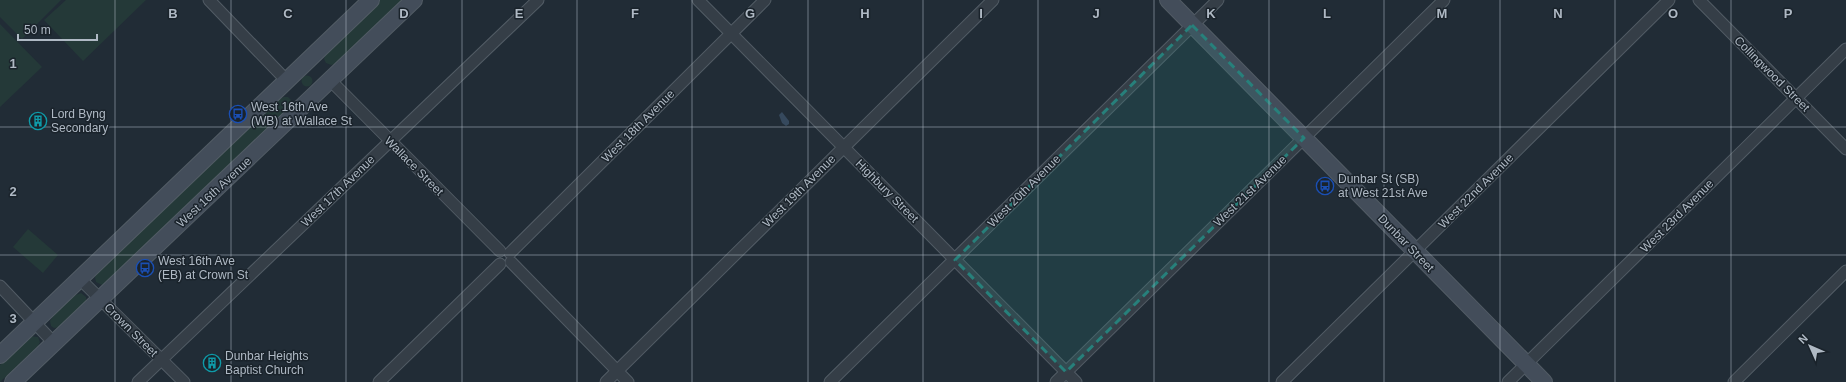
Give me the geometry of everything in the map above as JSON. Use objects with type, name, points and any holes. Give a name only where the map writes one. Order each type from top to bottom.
[{"type":"main road","points":[[0,354],[371,0]]},
{"type":"main road","name":"West 16th Avenue","points":[[13,382],[298,112],[329,79],[339,72],[414,0]]},
{"type":"main road","name":"Dunbar Street","points":[[1168,0],[1414,252],[1544,382]]},
{"type":"street","points":[[210,0],[287,81]]},
{"type":"street","name":"West 17th Avenue","points":[[138,382],[538,0]]},
{"type":"street","name":"Highbury Street","points":[[698,0],[1076,382]]},
{"type":"street","name":"West 18th Avenue","points":[[379,382],[765,0]]},
{"type":"street","name":"West 19th Avenue","points":[[606,382],[993,0]]},
{"type":"street","name":"West 20th Avenue","points":[[830,382],[1218,0]]},
{"type":"street","name":"West 21st Avenue","points":[[1056,382],[1444,0]]},
{"type":"street","name":"West 22nd Avenue","points":[[1282,382],[1669,0]]},
{"type":"street","name":"Collingwood Street","points":[[1698,0],[1846,149]]},
{"type":"street","name":"West 23rd Avenue","points":[[1508,382],[1846,49]]},
{"type":"street","name":"Wallace Street","points":[[329,79],[628,382]]},
{"type":"street","points":[[1734,382],[1846,271]]},
{"type":"street","name":"Crown Street","points":[[79,278],[184,382]]},
{"type":"street","points":[[0,286],[54,343]]},
{"type":"highlighted area","points":[[1192,25],[1304,138],[1066,372],[955,260]]},
{"type":"green space","points":[[0,0],[61,0],[22,39],[0,17]]},
{"type":"green space","points":[[66,0],[146,0],[83,61],[44,20]]},
{"type":"green space","points":[[379,0],[407,0],[342,63],[331,65],[326,63],[324,59],[327,50]]},
{"type":"green space","points":[[0,24],[42,67],[0,107]]},
{"type":"green space","points":[[307,75],[311,77],[313,81],[311,85],[307,87],[303,85],[301,81],[303,77]]},
{"type":"green space","points":[[284,97],[288,97],[291,100],[288,113],[114,279],[102,285],[96,282],[95,277],[104,262],[270,103]]},
{"type":"green space","points":[[28,229],[58,255],[43,273],[13,247]]},
{"type":"green space","points":[[81,293],[86,297],[86,302],[62,327],[54,328],[51,326],[50,321],[63,304]]},
{"type":"green space","points":[[30,336],[38,337],[40,342],[38,346],[0,382],[0,365]]},
{"type":"water","points":[[782,112],[789,121],[789,124],[786,126],[782,123],[779,115]]},
{"type":"place","name":"West 16th Ave (WB) at Wallace St","points":[[238,114]]},
{"type":"place","name":"Lord Byng Secondary","points":[[38,121]]},
{"type":"place","name":"Dunbar St (SB) at West 21st Ave","points":[[1325,186]]},
{"type":"place","name":"West 16th Ave (EB) at Crown St","points":[[145,268]]},
{"type":"place","name":"Dunbar Heights Baptist Church","points":[[212,363]]}]
